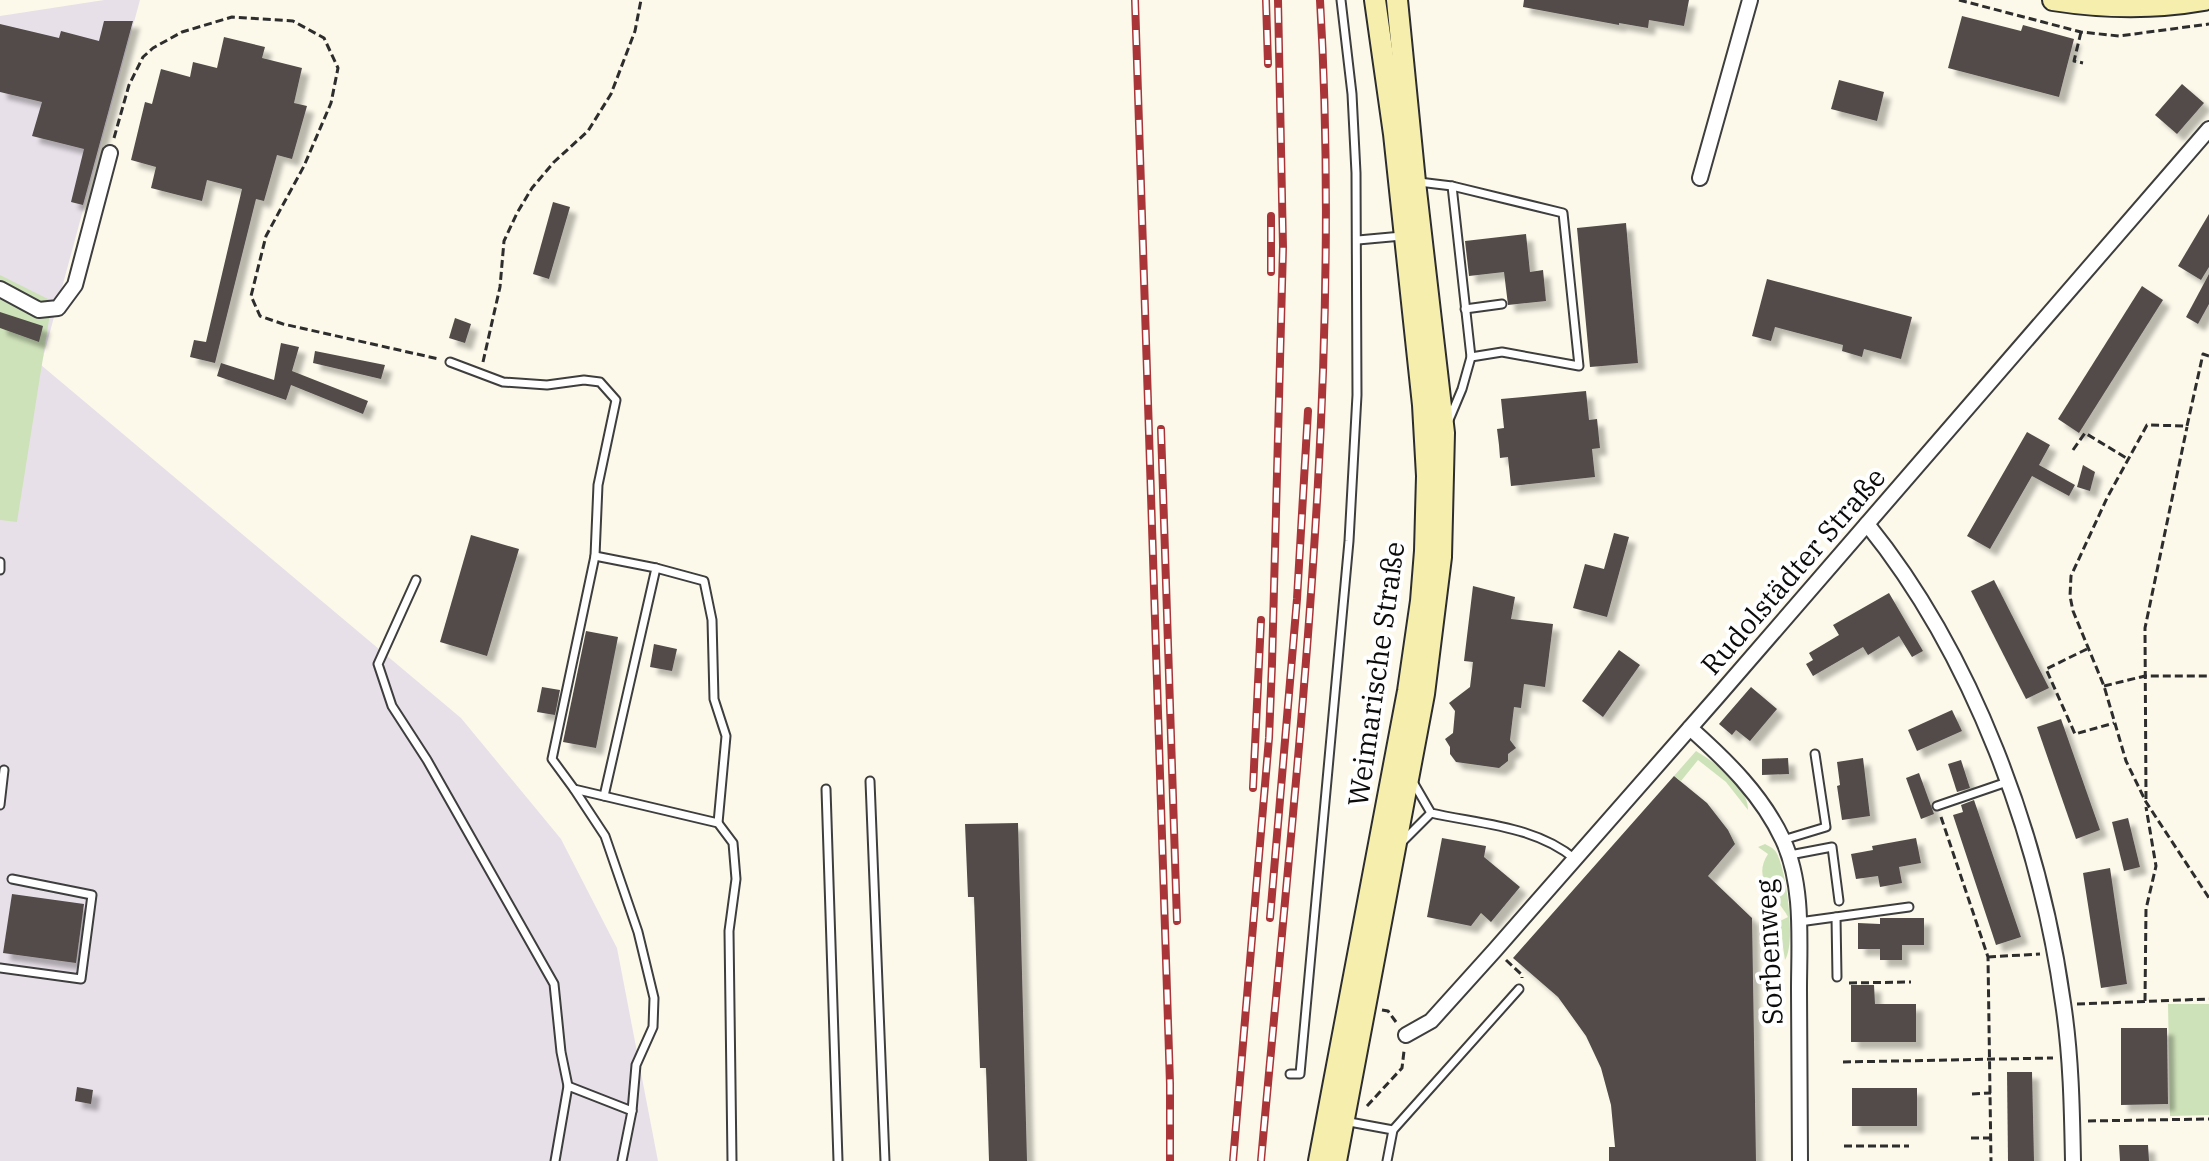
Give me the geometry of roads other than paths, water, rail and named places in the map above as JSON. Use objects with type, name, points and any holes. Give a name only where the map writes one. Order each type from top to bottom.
[{"type":"main road","name":"Weimarische Straße","points":[[1319,1161],[1408,691],[1421,601],[1427,476],[1404,236],[1375,0]]},
{"type":"main road","name":"Weimarische Straße","points":[[1336,1161],[1424,694],[1438,586],[1444,479],[1444,433],[1397,0]]},
{"type":"main road","points":[[2053,0],[2102,7],[2128,7],[2204,0]]},
{"type":"street","points":[[1700,178],[1750,0]]},
{"type":"street","name":"Rudolstädter Straße","points":[[1406,1035],[1431,1021],[1575,859],[2209,129]]},
{"type":"street","points":[[0,289],[39,310],[58,308],[75,285],[110,153]]},
{"type":"street","points":[[1867,524],[1891,553],[1949,649],[1989,734],[2035,867],[2064,1004],[2073,1161]]},
{"type":"street","name":"Sorbenweg","points":[[1690,728],[1740,774],[1773,821],[1783,840],[1794,879],[1799,922],[1800,1161]]},
{"type":"lane","points":[[1290,1074],[1300,1074],[1348,555],[1357,395],[1358,240],[1352,94],[1341,0]]},
{"type":"lane","points":[[1415,182],[1452,186],[1563,213],[1579,366],[1502,352],[1471,357]]},
{"type":"lane","points":[[1444,433],[1471,357],[1452,186]]},
{"type":"lane","points":[[1358,240],[1404,236]]},
{"type":"lane","points":[[1465,309],[1502,304]]},
{"type":"lane","points":[[450,362],[503,382],[547,385],[584,380],[600,382],[616,400],[598,485],[595,556],[552,759],[605,836],[638,932],[654,998],[653,1027],[636,1065],[632,1111],[622,1161]]},
{"type":"lane","points":[[595,556],[704,581],[712,620],[714,699],[726,736],[718,823]]},
{"type":"lane","points":[[0,562],[0,570]]},
{"type":"lane","points":[[604,796],[656,568]]},
{"type":"lane","points":[[416,580],[378,664],[392,706],[427,760],[554,984],[568,1086],[555,1161]]},
{"type":"lane","points":[[1783,840],[1826,827],[1815,754]]},
{"type":"lane","points":[[0,805],[4,770]]},
{"type":"lane","points":[[1409,774],[1431,813]]},
{"type":"lane","points":[[870,781],[885,1161]]},
{"type":"lane","points":[[1937,806],[2007,782]]},
{"type":"lane","points":[[574,789],[718,823],[733,843],[736,879],[729,931],[732,1161]]},
{"type":"lane","points":[[826,789],[838,1161]]},
{"type":"lane","points":[[1431,813],[1497,824],[1559,846],[1575,859]]},
{"type":"lane","points":[[1396,849],[1431,813]]},
{"type":"lane","points":[[1788,856],[1832,847],[1839,901]]},
{"type":"lane","points":[[0,968],[81,979],[83,965],[92,895],[12,879]]},
{"type":"lane","points":[[1799,922],[1909,907]]},
{"type":"lane","points":[[1836,917],[1837,977]]},
{"type":"lane","points":[[1387,1161],[1393,1130],[1519,989]]},
{"type":"lane","points":[[568,1086],[632,1111]]},
{"type":"lane","points":[[1343,1121],[1393,1130]]},
{"type":"railway","points":[[1135,0],[1170,1161]]},
{"type":"railway","points":[[1266,0],[1268,64]]},
{"type":"railway","points":[[1233,1161],[1269,738],[1272,664],[1283,247],[1278,0]]},
{"type":"railway","points":[[1261,1161],[1301,727],[1320,436],[1325,290],[1325,145],[1320,0]]},
{"type":"railway","points":[[1271,216],[1271,272]]},
{"type":"railway","points":[[1270,918],[1297,599],[1308,411]]},
{"type":"railway","points":[[1161,429],[1177,921]]},
{"type":"railway","points":[[1253,788],[1261,620]]}]
